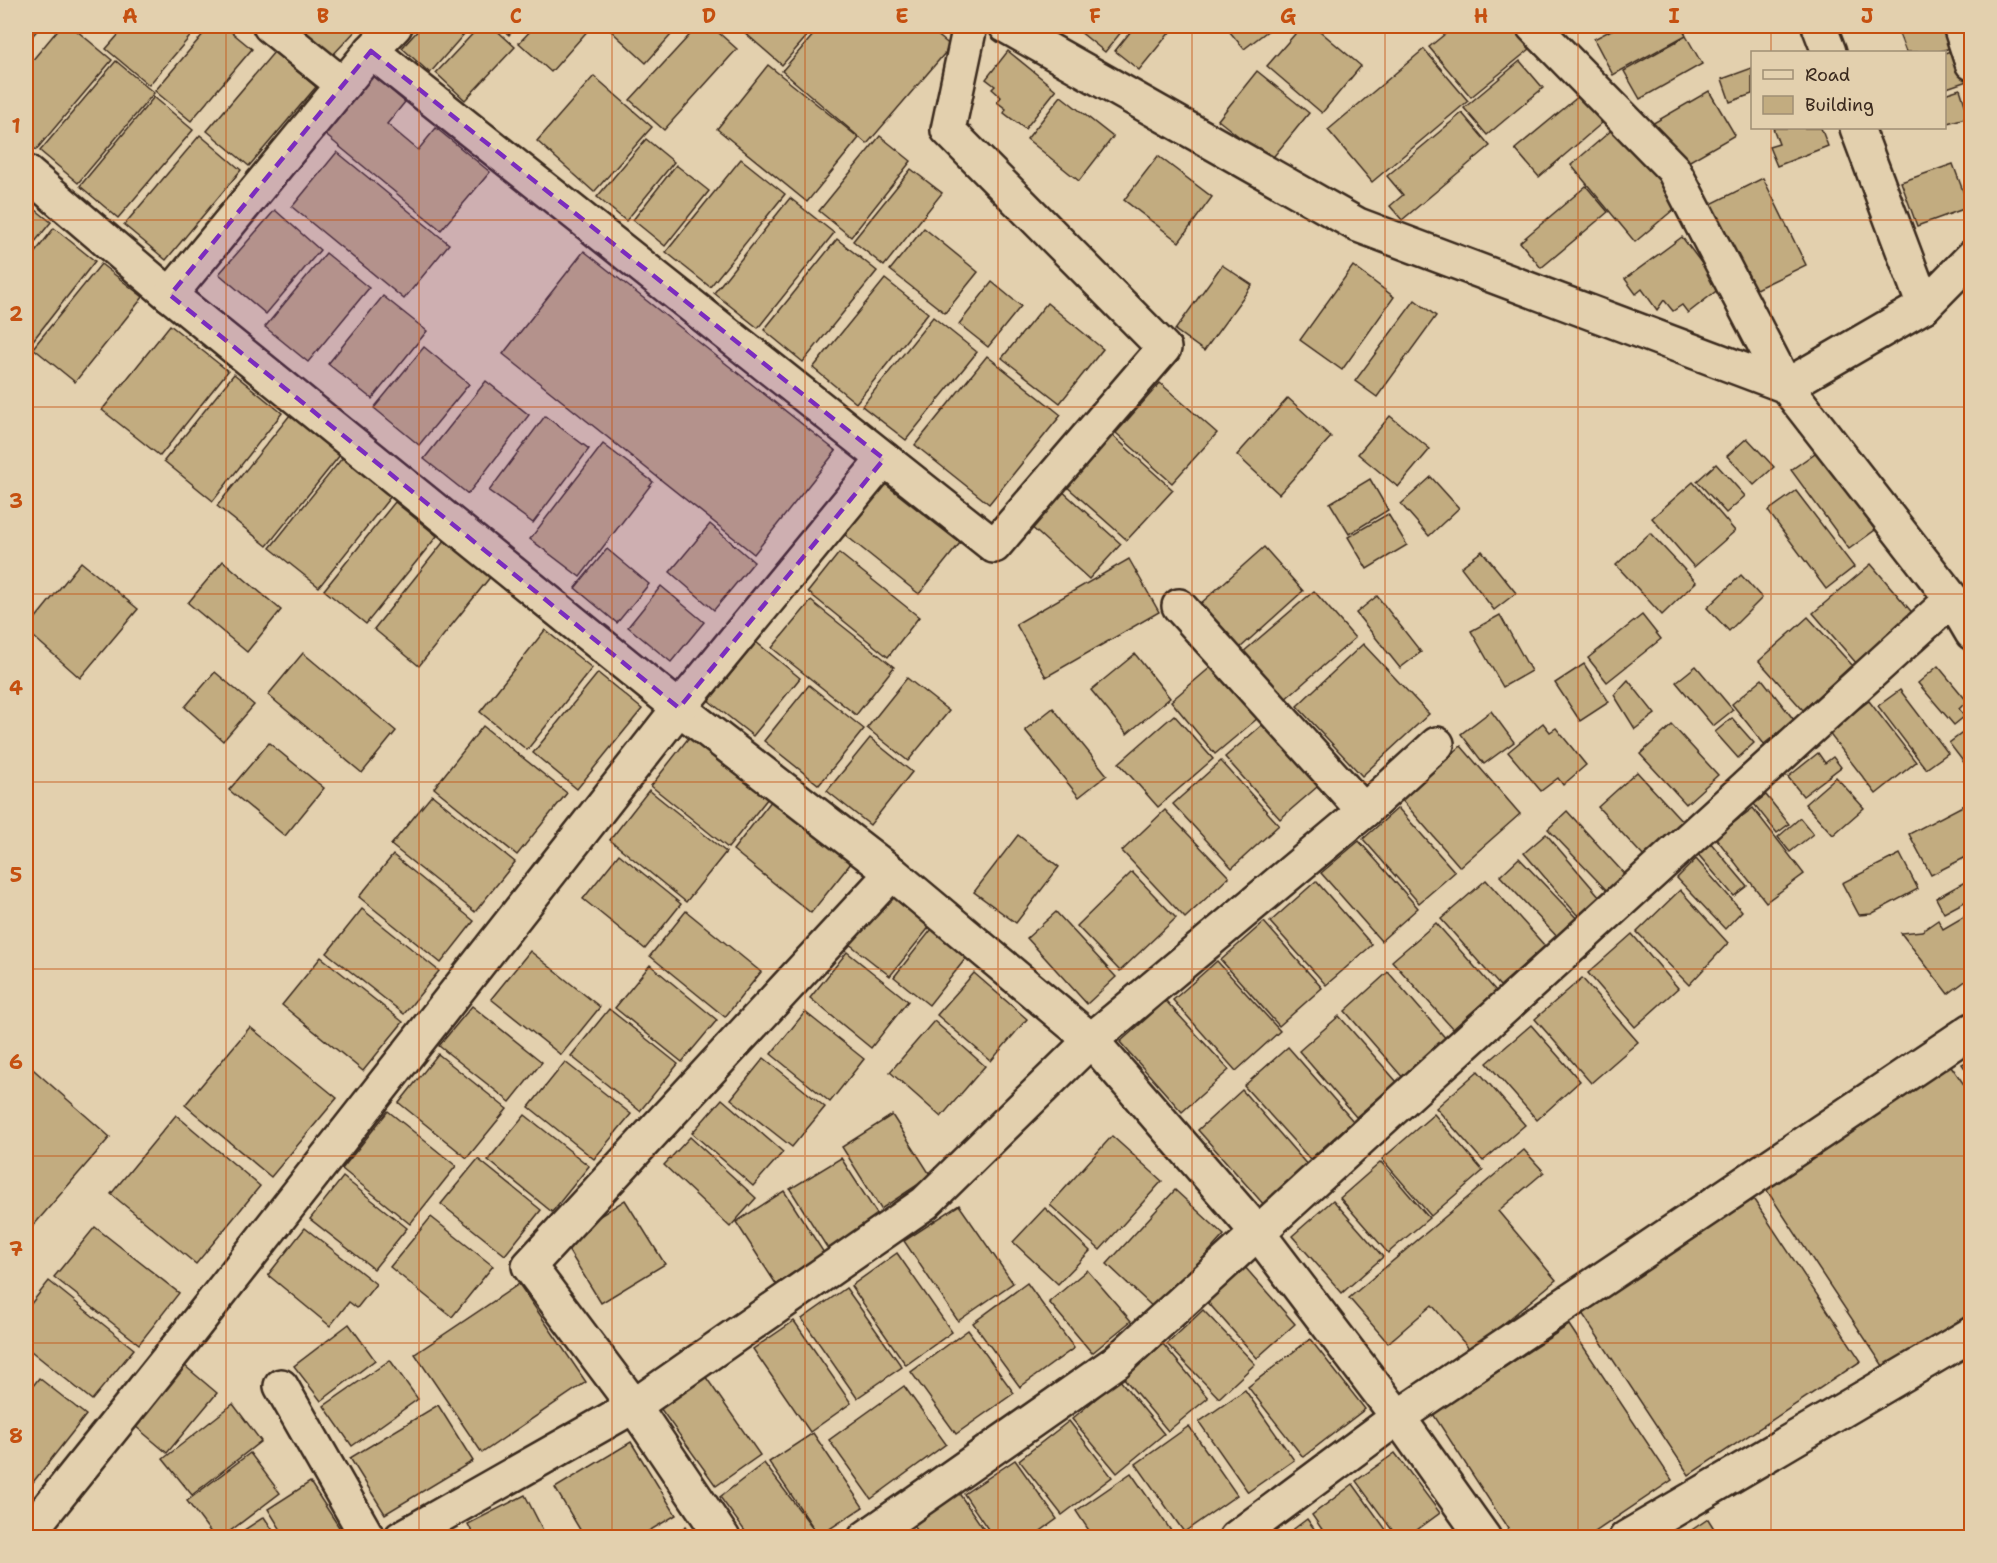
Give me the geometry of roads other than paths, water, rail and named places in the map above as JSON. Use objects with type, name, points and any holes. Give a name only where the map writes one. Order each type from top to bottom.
[{"type":"street","points":[[270,26],[343,85]]},
{"type":"street","points":[[170,295],[371,51],[395,26]]},
{"type":"street","points":[[371,51],[994,546],[1164,348],[948,130],[970,26]]},
{"type":"street","points":[[1006,26],[1358,225],[1786,386]]},
{"type":"street","points":[[865,1538],[1116,1362],[1258,1233],[1965,619],[1786,386],[1673,169],[1533,26]]},
{"type":"street","points":[[1819,26],[1829,51]]},
{"type":"street","points":[[1960,26],[1971,63]]},
{"type":"street","points":[[1857,129],[1924,306]]},
{"type":"street","points":[[26,172],[170,295],[679,708],[892,873],[1091,1040],[1258,1233],[1398,1417],[1484,1538]]},
{"type":"street","points":[[1786,386],[1924,306],[1971,257]]},
{"type":"street","points":[[26,1536],[184,1340],[679,708],[884,459]]},
{"type":"street","points":[[1179,606],[1364,810]]},
{"type":"street","points":[[401,1538],[634,1406],[925,1203],[1091,1040],[1364,810],[1437,744]]},
{"type":"street","points":[[723,1538],[634,1406],[529,1266],[892,873]]},
{"type":"street","points":[[1236,1538],[1398,1417],[1971,1030]]},
{"type":"street","points":[[1626,1538],[1971,1335]]},
{"type":"street","points":[[281,1386],[368,1538]]}]
